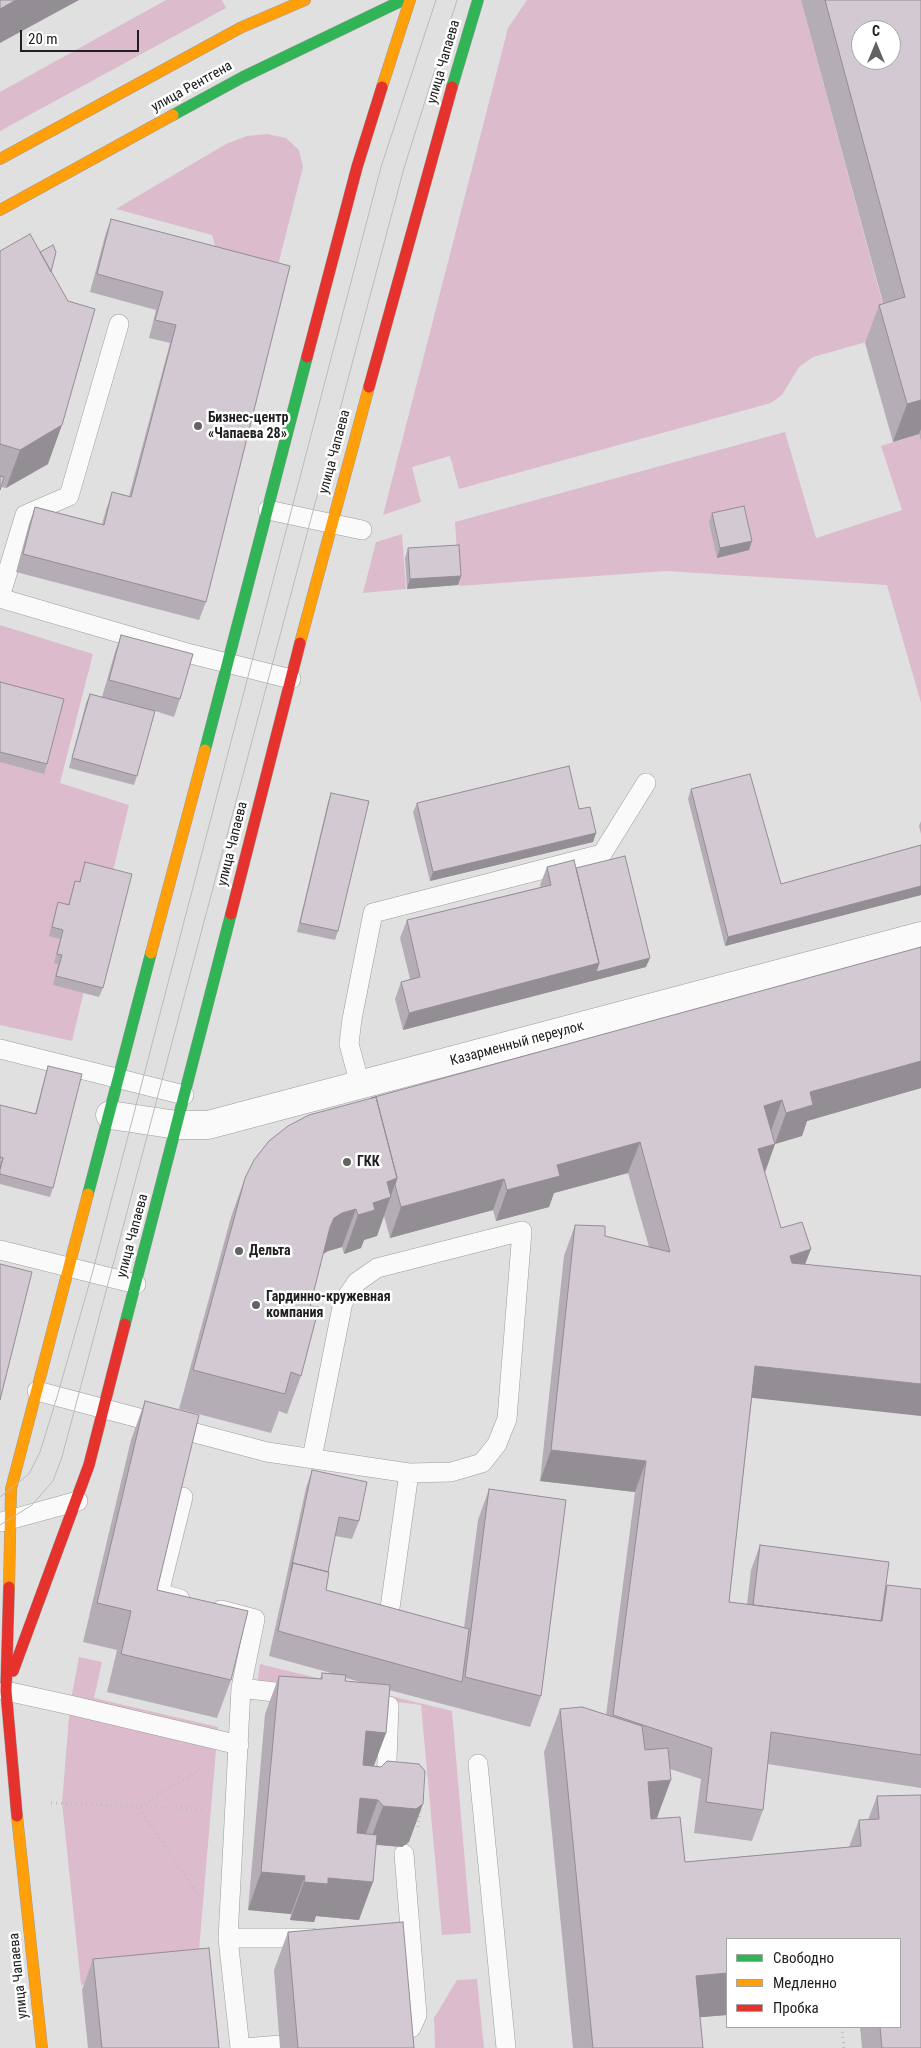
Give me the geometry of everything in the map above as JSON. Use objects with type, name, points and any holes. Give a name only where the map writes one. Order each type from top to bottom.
[{"type":"street","name":"улица Рентгена","points":[[0,159],[240,28],[305,0]]},
{"type":"street","name":"улица Рентгена","points":[[0,210],[242,77],[403,0]]},
{"type":"street","name":"улица Чапаева","points":[[42,2048],[3,1692],[5,1521],[11,1490],[357,167],[410,0]]},
{"type":"street","name":"улица Чапаева","points":[[3,1692],[78,1501],[90,1465],[331,524],[428,169],[478,0]]},
{"type":"street","name":"Казарменный переулок","points":[[110,1115],[177,1125],[208,1124],[360,1086],[921,936]]},
{"type":"lane","points":[[119,324],[68,496],[25,514],[0,598],[228,664],[291,680]]},
{"type":"lane","points":[[268,510],[362,530]]},
{"type":"lane","points":[[360,1086],[350,1044],[352,1018],[373,913],[602,854],[646,783]]},
{"type":"lane","points":[[0,1049],[184,1095]]},
{"type":"lane","points":[[37,1392],[267,1452],[409,1473],[451,1472],[482,1463],[497,1444],[506,1419],[522,1230],[377,1268],[358,1282],[344,1302],[312,1458]]},
{"type":"lane","points":[[0,1250],[136,1284]]},
{"type":"lane","points":[[389,1615],[409,1473]]},
{"type":"lane","points":[[183,1497],[159,1593],[255,1619],[241,1688],[228,1938],[240,2048]]},
{"type":"lane","points":[[5,1521],[78,1501]]},
{"type":"lane","points":[[241,1688],[320,1698]]},
{"type":"lane","points":[[3,1692],[70,1705],[238,1745]]},
{"type":"lane","points":[[350,1701],[389,1706],[385,1791]]},
{"type":"lane","points":[[478,1764],[506,2048]]},
{"type":"lane","points":[[395,2035],[411,2028],[417,2015],[404,1854]]},
{"type":"lane","points":[[228,1938],[334,1938]]},
{"type":"lane","points":[[392,1938],[412,1938]]},
{"type":"lane","points":[[244,2048],[280,2044]]},
{"type":"path","points":[[138,1807],[238,1745]]},
{"type":"path","points":[[385,1791],[408,1793],[420,1807],[416,1843],[404,1854]]},
{"type":"path","points":[[50,1803],[236,1810]]},
{"type":"path","points":[[138,1807],[228,1938]]},
{"type":"path","points":[[842,2028],[844,2048]]},
{"type":"shaded area","points":[[166,0],[222,0],[226,8],[0,131],[0,92]]},
{"type":"shaded area","points":[[527,0],[801,0],[891,335],[813,357],[799,367],[782,395],[771,403],[459,489],[450,456],[412,467],[421,502],[383,515],[508,28]]},
{"type":"shaded area","points":[[267,134],[286,138],[299,150],[303,167],[274,281],[221,267],[212,235],[116,209],[226,144],[247,136]]},
{"type":"shaded area","points":[[785,432],[816,538],[902,510],[881,446],[919,434],[921,442],[921,703],[887,585],[666,571],[459,586],[455,522]]},
{"type":"shaded area","points":[[402,534],[406,589],[363,593],[376,542]]},
{"type":"shaded area","points":[[0,625],[93,654],[60,783],[129,805],[72,1041],[0,1025]]},
{"type":"shaded area","points":[[79,1657],[102,1662],[94,1698],[218,1727],[197,1973],[81,1985],[62,1803],[70,1705]]},
{"type":"shaded area","points":[[260,1664],[452,1711],[471,1933],[442,1935],[421,1705],[257,1684]]},
{"type":"shaded area","points":[[477,1979],[484,2048],[435,2048],[434,2018],[457,1980]]},
{"type":"building","points":[[0,0],[16,0],[0,9]]},
{"type":"building","points":[[825,0],[921,0],[921,400],[907,404],[879,305],[905,297]]},
{"type":"building","name":"Бизнес-центр «Чапаева 28»","points":[[111,219],[290,266],[206,602],[23,554],[35,507],[104,525],[112,492],[131,497],[176,325],[155,320],[163,292],[97,274]]},
{"type":"building","points":[[30,234],[68,301],[95,309],[62,425],[20,450],[0,444],[0,251]]},
{"type":"building","points":[[53,245],[56,252],[51,272],[40,252]]},
{"type":"building","points":[[0,476],[4,477],[0,490]]},
{"type":"building","points":[[744,506],[752,541],[720,548],[712,513]]},
{"type":"building","points":[[459,545],[461,576],[410,579],[408,548]]},
{"type":"building","points":[[121,635],[193,654],[180,699],[109,680]]},
{"type":"building","points":[[0,682],[64,699],[47,764],[0,752]]},
{"type":"building","points":[[90,694],[155,711],[137,776],[72,758]]},
{"type":"building","points":[[569,766],[579,809],[590,807],[596,833],[433,872],[417,803]]},
{"type":"building","points":[[750,774],[781,884],[921,845],[921,886],[728,937],[691,789]]},
{"type":"building","points":[[331,793],[369,801],[338,931],[300,923]]},
{"type":"building","points":[[625,856],[650,958],[596,972],[599,963],[576,868]]},
{"type":"building","points":[[574,860],[599,963],[409,1013],[401,982],[420,977],[407,920],[551,885],[547,867]]},
{"type":"building","points":[[85,862],[132,874],[103,988],[56,976],[62,955],[57,954],[63,930],[52,927],[58,902],[69,905],[75,881],[80,882]]},
{"type":"building","points":[[921,947],[921,1061],[810,1092],[813,1105],[786,1113],[782,1100],[764,1106],[775,1144],[758,1149],[781,1228],[802,1222],[811,1249],[790,1256],[792,1263],[921,1276],[921,1384],[755,1366],[729,1602],[882,1621],[887,1585],[921,1589],[921,1755],[771,1732],[763,1810],[706,1802],[712,1748],[613,1715],[646,1461],[551,1450],[575,1225],[605,1226],[605,1236],[670,1252],[640,1142],[557,1165],[560,1176],[507,1190],[504,1179],[401,1207],[395,1185],[397,1178],[376,1097],[371,1098]]},
{"type":"building","points":[[48,1066],[82,1074],[53,1188],[0,1174],[3,1158],[0,1157],[0,1105],[36,1114]]},
{"type":"building","name":"Гардинно-кружевная компания","points":[[376,1097],[397,1178],[387,1182],[391,1197],[373,1203],[375,1210],[358,1215],[356,1209],[342,1213],[334,1218],[310,1306],[319,1307],[301,1376],[291,1372],[285,1394],[193,1370],[245,1178],[254,1160],[269,1141],[288,1126],[309,1115]]},
{"type":"building","points":[[0,1157],[3,1158],[0,1169]]},
{"type":"building","points":[[0,1264],[32,1272],[0,1400]]},
{"type":"building","points":[[145,1401],[199,1415],[157,1590],[248,1611],[231,1680],[121,1654],[131,1611],[97,1603]]},
{"type":"building","points":[[312,1470],[367,1482],[359,1521],[339,1517],[328,1572],[293,1563],[291,1570]]},
{"type":"building","points":[[489,1489],[566,1500],[541,1696],[465,1677]]},
{"type":"building","points":[[760,1545],[889,1562],[881,1621],[753,1605]]},
{"type":"building","points":[[293,1563],[329,1572],[326,1590],[469,1629],[462,1682],[278,1631]]},
{"type":"building","points":[[322,1673],[346,1675],[345,1681],[390,1685],[386,1733],[366,1731],[363,1765],[381,1767],[387,1761],[419,1764],[425,1771],[423,1804],[416,1809],[383,1806],[378,1800],[360,1798],[357,1833],[377,1835],[373,1882],[328,1878],[328,1884],[304,1882],[305,1876],[261,1872],[279,1676],[322,1679]]},
{"type":"building","points":[[582,1707],[642,1726],[645,1750],[668,1748],[671,1780],[648,1782],[651,1819],[680,1817],[685,1862],[861,1846],[859,1820],[879,1819],[877,1796],[921,1795],[921,2048],[882,2048],[880,2028],[901,2028],[901,1938],[726,1938],[726,1973],[696,1976],[703,2048],[593,2048],[560,1709]]},
{"type":"building","points":[[403,1922],[414,2048],[298,2048],[288,1932]]},
{"type":"building","points":[[209,1948],[219,2048],[102,2048],[93,1959]]},
{"type":"tram line","points":[[0,1497],[29,1474],[40,1452],[57,1397],[92,1274],[381,167],[436,0]]},
{"type":"tram line","points":[[0,1525],[32,1505],[53,1481],[62,1457],[404,168],[457,0]]},
{"type":"traffic: fast","points":[[173,115],[243,77],[403,0]]},
{"type":"traffic: fast","points":[[452,87],[478,0]]},
{"type":"traffic: fast","points":[[205,750],[307,357]]},
{"type":"traffic: fast","points":[[125,1324],[231,914]]},
{"type":"traffic: fast","points":[[88,1194],[151,953]]},
{"type":"traffic: slow","points":[[0,159],[240,28],[305,0]]},
{"type":"traffic: slow","points":[[382,87],[410,0]]},
{"type":"traffic: slow","points":[[0,210],[173,115]]},
{"type":"traffic: slow","points":[[300,643],[369,387]]},
{"type":"traffic: slow","points":[[151,953],[205,750]]},
{"type":"traffic: slow","points":[[9,1587],[11,1489],[88,1194]]},
{"type":"traffic: slow","points":[[17,1816],[42,2048]]},
{"type":"traffic: jam","points":[[307,357],[357,167],[382,87]]},
{"type":"traffic: jam","points":[[369,387],[452,87]]},
{"type":"traffic: jam","points":[[231,914],[300,643]]},
{"type":"traffic: jam","points":[[13,1671],[89,1465],[125,1324]]},
{"type":"traffic: jam","points":[[9,1587],[6,1691],[17,1816]]},
{"type":"place","name":"Бизнес-центр «Чапаева 28»","points":[[198,426]]},
{"type":"place","name":"ГКК","points":[[347,1162]]},
{"type":"place","name":"Дельта","points":[[239,1251]]},
{"type":"place","name":"Гардинно-кружевная компания","points":[[256,1305]]}]
